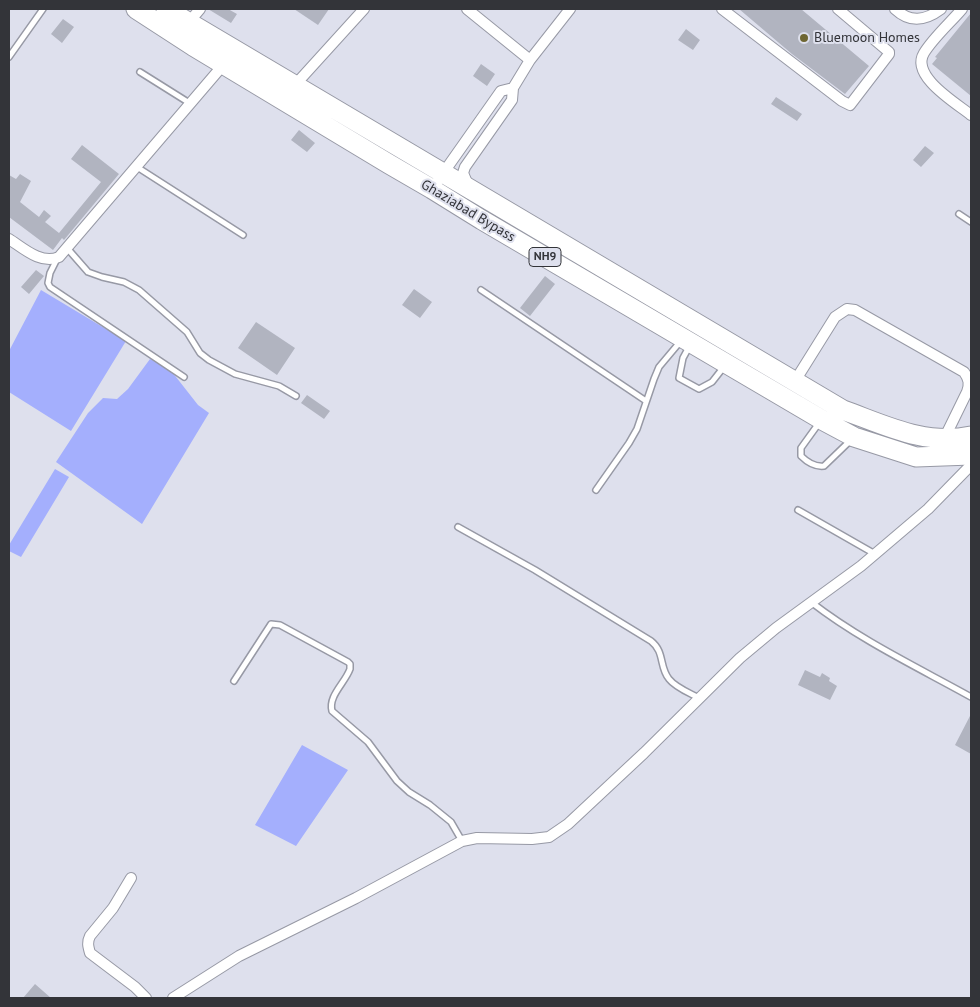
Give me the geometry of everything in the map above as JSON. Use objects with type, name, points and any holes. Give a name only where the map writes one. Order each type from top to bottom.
[{"type":"highway","name":"Ghaziabad Bypass","points":[[136,9],[482,220],[822,420],[854,437],[916,457],[971,455]]},
{"type":"highway","name":"Ghaziabad Bypass","points":[[166,9],[195,16],[294,85],[843,410],[918,437],[956,439],[971,436]]},
{"type":"highway","points":[[596,287],[608,271]]},
{"type":"street","points":[[294,85],[364,9]]},
{"type":"street","points":[[467,9],[530,60]]},
{"type":"street","points":[[470,189],[463,170],[512,100],[513,88],[530,60],[570,9]]},
{"type":"street","points":[[722,9],[842,101],[850,105],[889,52],[838,9]]},
{"type":"street","points":[[895,9],[908,17],[920,19],[930,17],[941,9]]},
{"type":"street","points":[[962,9],[923,54],[922,66],[926,77],[935,87],[971,115]]},
{"type":"street","points":[[9,239],[47,260],[58,257],[224,64]]},
{"type":"street","points":[[432,188],[500,92],[513,88]]},
{"type":"street","points":[[795,381],[835,317],[847,309],[855,310],[964,372],[968,378],[969,386],[944,439]]},
{"type":"street","points":[[173,998],[239,956],[356,898],[462,841],[478,838],[532,839],[549,837],[568,824],[748,652],[875,554],[928,509],[971,466]]},
{"type":"street","points":[[131,878],[113,908],[90,936],[88,947],[90,953],[135,987],[146,998]]},
{"type":"lane","points":[[9,57],[43,9]]},
{"type":"lane","points":[[140,72],[191,104]]},
{"type":"lane","points":[[137,167],[243,235]]},
{"type":"lane","points":[[959,214],[971,222]]},
{"type":"lane","points":[[67,248],[88,272],[124,282],[139,290],[187,332],[200,353],[209,360],[235,374],[280,386],[296,396]]},
{"type":"lane","points":[[58,257],[50,273],[48,283],[50,287],[184,377]]},
{"type":"lane","points":[[481,290],[646,401]]},
{"type":"lane","points":[[687,341],[679,378],[699,389],[712,382],[727,363]]},
{"type":"lane","points":[[596,490],[637,429],[659,368],[687,341]]},
{"type":"lane","points":[[822,420],[801,448],[801,456],[811,464],[824,466],[854,437]]},
{"type":"lane","points":[[798,510],[875,554]]},
{"type":"lane","points":[[458,527],[535,570],[651,641],[657,646],[668,678],[678,687],[699,698]]},
{"type":"lane","points":[[811,602],[855,633],[971,697]]},
{"type":"lane","points":[[234,681],[271,624],[280,625],[348,662],[350,669],[332,700],[332,711],[368,742],[397,781],[408,792],[430,805],[451,822],[462,841]]},
{"type":"water","points":[[41,290],[126,341],[71,431],[9,392],[9,351]]},
{"type":"water","points":[[150,359],[169,368],[198,405],[209,413],[142,524],[56,462],[88,413],[103,398],[117,399],[128,389]]},
{"type":"water","points":[[55,469],[69,477],[21,557],[9,551],[9,545]]},
{"type":"water","points":[[302,745],[348,770],[296,846],[255,825]]},
{"type":"building","points":[[208,9],[228,9],[237,14],[231,23]]},
{"type":"building","points":[[294,9],[329,9],[318,25]]},
{"type":"building","name":"Bluemoon Homes","points":[[739,9],[801,9],[869,66],[845,94],[792,54]]},
{"type":"building","points":[[971,13],[971,96],[932,64],[937,58],[935,57]]},
{"type":"building","points":[[63,19],[74,27],[62,43],[51,34]]},
{"type":"building","points":[[686,29],[700,40],[693,50],[678,40]]},
{"type":"building","points":[[481,64],[495,74],[487,86],[473,76]]},
{"type":"building","points":[[776,97],[802,114],[797,121],[771,104]]},
{"type":"building","points":[[299,130],[315,143],[307,152],[291,140]]},
{"type":"building","points":[[82,145],[119,174],[64,240],[62,238],[53,250],[9,217],[9,175],[16,179],[20,174],[31,181],[20,202],[39,217],[44,210],[51,216],[45,222],[59,233],[101,182],[71,159]]},
{"type":"building","points":[[925,146],[934,153],[921,167],[913,160]]},
{"type":"building","points":[[36,270],[44,276],[29,294],[21,287]]},
{"type":"building","points":[[545,276],[555,284],[530,316],[520,308]]},
{"type":"building","points":[[414,289],[432,302],[420,318],[402,305]]},
{"type":"building","points":[[256,322],[295,348],[277,375],[238,348]]},
{"type":"building","points":[[307,395],[330,411],[324,419],[301,403]]},
{"type":"building","points":[[805,670],[820,677],[822,673],[837,686],[830,700],[798,685]]},
{"type":"building","points":[[971,714],[971,754],[955,745]]},
{"type":"building","points":[[35,984],[51,998],[23,998]]},
{"type":"place","name":"Bluemoon Homes","points":[[804,38]]}]
